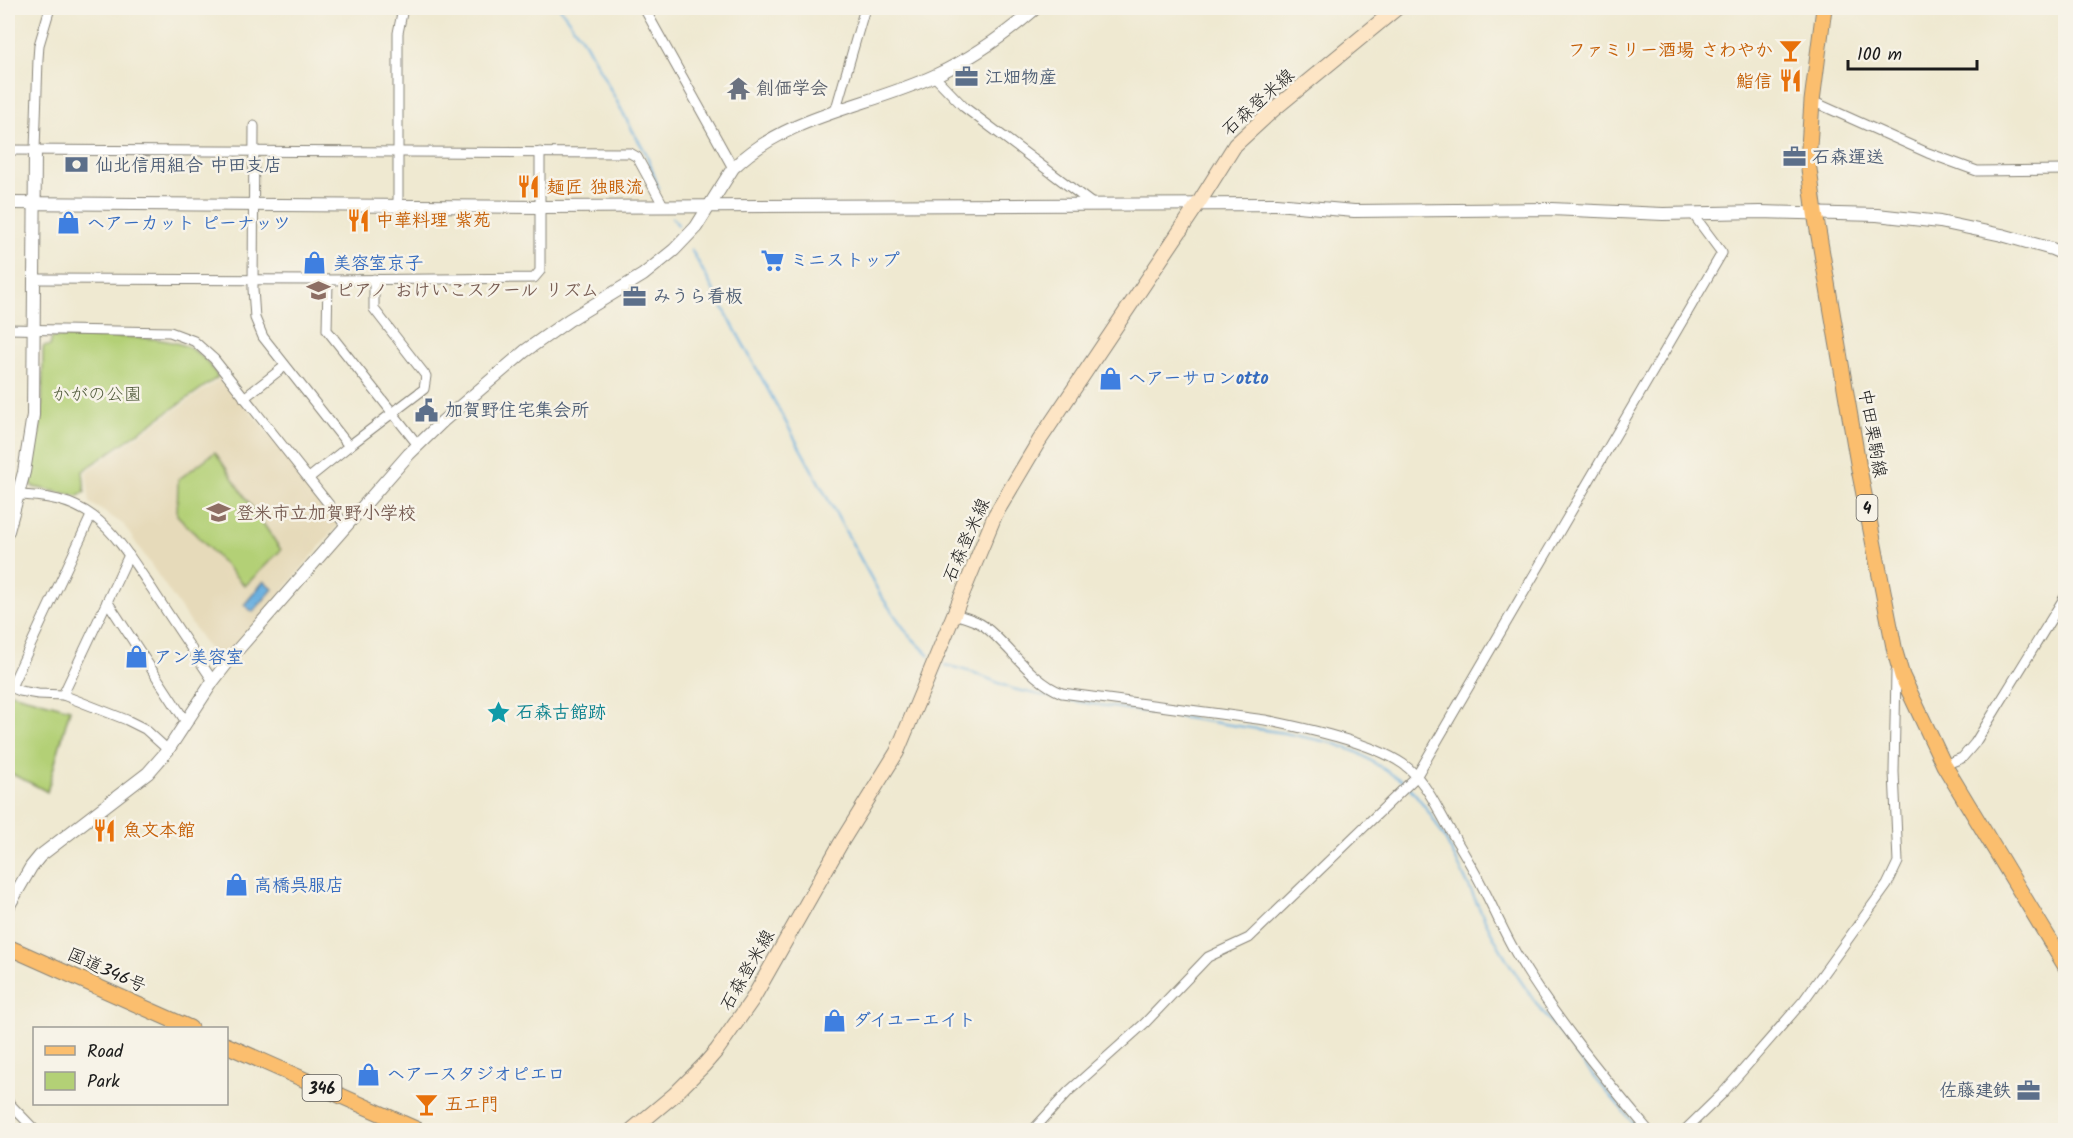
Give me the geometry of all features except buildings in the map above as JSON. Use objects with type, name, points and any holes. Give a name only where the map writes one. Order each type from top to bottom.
[{"type":"main road","name":"石森登米線","points":[[632,1131],[697,1072],[717,1050],[752,1000],[842,841],[897,752],[1004,498],[1057,413],[1198,204],[1235,145],[1273,110],[1396,8]]},
{"type":"main road","name":"中田栗駒線","points":[[1824,8],[1812,101],[1808,162],[1858,469],[1902,676],[1944,765],[2066,967]]},
{"type":"main road","name":"国道346号","points":[[8,947],[186,1027]]},
{"type":"main road","name":"346","points":[[228,1046],[418,1131]]},
{"type":"street","points":[[8,531],[13,495],[28,448],[33,415],[38,59],[39,45],[50,8]]},
{"type":"street","points":[[398,205],[398,33],[403,8]]},
{"type":"street","points":[[644,8],[733,168]]},
{"type":"street","points":[[835,112],[865,8]]},
{"type":"street","points":[[8,907],[40,856],[148,773],[168,750],[213,681],[418,445],[525,351],[569,320],[634,281],[674,250],[692,232],[712,205],[733,168],[750,152],[775,136],[934,76],[985,46],[1022,21],[1036,8]]},
{"type":"street","points":[[934,76],[963,107],[1094,205]]},
{"type":"street","points":[[1812,101],[1928,153],[1977,171],[2066,170]]},
{"type":"street","points":[[254,126],[253,279],[254,309],[258,327],[285,366],[349,446]]},
{"type":"street","points":[[8,150],[630,153],[637,157],[663,205]]},
{"type":"street","points":[[35,279],[534,278],[540,271],[540,152]]},
{"type":"street","points":[[8,203],[540,207],[1276,204],[1354,211],[1551,209],[1693,214],[1815,213],[1876,215],[1940,222],[2002,235],[2066,255]]},
{"type":"street","points":[[1033,1131],[1069,1091],[1145,1023],[1208,957],[1249,938],[1414,779],[1722,253],[1693,214]]},
{"type":"street","points":[[309,478],[423,389],[426,376],[374,309],[374,279]]},
{"type":"street","points":[[328,280],[327,330],[418,445]]},
{"type":"street","points":[[8,329],[156,331],[178,334],[194,341],[208,352],[346,526]]},
{"type":"street","points":[[244,398],[285,366]]},
{"type":"street","points":[[13,495],[60,500],[80,508],[106,526],[129,555],[213,681]]},
{"type":"street","points":[[91,516],[9,686],[38,694],[63,695],[138,725],[168,750]]},
{"type":"street","points":[[63,695],[129,555]]},
{"type":"street","points":[[1944,765],[1962,758],[1975,743],[2066,595]]},
{"type":"street","points":[[107,601],[186,722]]},
{"type":"street","points":[[954,614],[982,624],[1044,684],[1062,693],[1297,726],[1344,739],[1383,753],[1402,763],[1414,779],[1427,790],[1482,885],[1518,956],[1599,1071],[1648,1131]]},
{"type":"street","points":[[1685,1131],[1722,1094],[1804,1000],[1887,885],[1898,862],[1894,772],[1896,652]]},
{"type":"street","points":[[8,1102],[35,1131]]},
{"type":"shaded area","name":"登米市立加賀野小学校","points":[[223,377],[339,523],[221,667],[123,524],[90,503],[86,472]]},
{"type":"green space","name":"かがの公園","points":[[52,337],[146,338],[181,344],[201,355],[218,377],[83,471],[85,492],[78,496],[33,487],[30,482],[42,415],[43,349],[44,346],[50,346]]},
{"type":"green space","points":[[215,452],[281,550],[245,586],[177,515],[178,480]]},
{"type":"green space","points":[[8,692],[70,709],[47,792],[8,772]]},
{"type":"water","points":[[264,581],[273,589],[253,612],[244,605]]},
{"type":"waterway","points":[[560,8],[586,44],[646,153],[659,189]]},
{"type":"waterway","points":[[672,217],[678,225]]},
{"type":"waterway","points":[[691,249],[881,596],[908,634],[929,655]]},
{"type":"waterway","points":[[945,665],[972,672],[1013,689],[1053,698],[1284,733],[1333,743],[1359,753],[1405,783]]},
{"type":"waterway","points":[[1409,787],[1437,825],[1491,933],[1518,977],[1568,1044],[1639,1130]]},
{"type":"place","name":"ファミリー酒場 さわやか","points":[[1791,50]]},
{"type":"place","name":"江畑物産","points":[[967,77]]},
{"type":"place","name":"鮨信","points":[[1790,81]]},
{"type":"place","name":"創価学会","points":[[738,88]]},
{"type":"place","name":"石森運送","points":[[1794,157]]},
{"type":"place","name":"仙北信用組合 中田支店","points":[[77,165]]},
{"type":"place","name":"麺匠 独眼流","points":[[529,187]]},
{"type":"place","name":"中華料理 紫苑","points":[[358,220]]},
{"type":"place","name":"ヘアーカット ピーナッツ","points":[[69,223]]},
{"type":"place","name":"ミニストップ","points":[[772,260]]},
{"type":"place","name":"美容室京子","points":[[315,263]]},
{"type":"place","name":"ピアノ おけいこスクール リズム","points":[[318,290]]},
{"type":"place","name":"みうら看板","points":[[635,296]]},
{"type":"place","name":"ヘアーサロンotto","points":[[1110,378]]},
{"type":"place","name":"加賀野住宅集会所","points":[[427,410]]},
{"type":"place","name":"登米市立加賀野小学校","points":[[218,513]]},
{"type":"place","name":"アン美容室","points":[[136,657]]},
{"type":"place","name":"石森古館跡","points":[[498,712]]},
{"type":"place","name":"魚文本館","points":[[105,830]]},
{"type":"place","name":"高橋呉服店","points":[[236,885]]},
{"type":"place","name":"ダイユーエイト","points":[[835,1020]]},
{"type":"place","name":"ヘアースタジオピエロ","points":[[369,1074]]},
{"type":"place","name":"佐藤建鉄","points":[[2029,1090]]},
{"type":"place","name":"五エ門","points":[[427,1104]]}]
